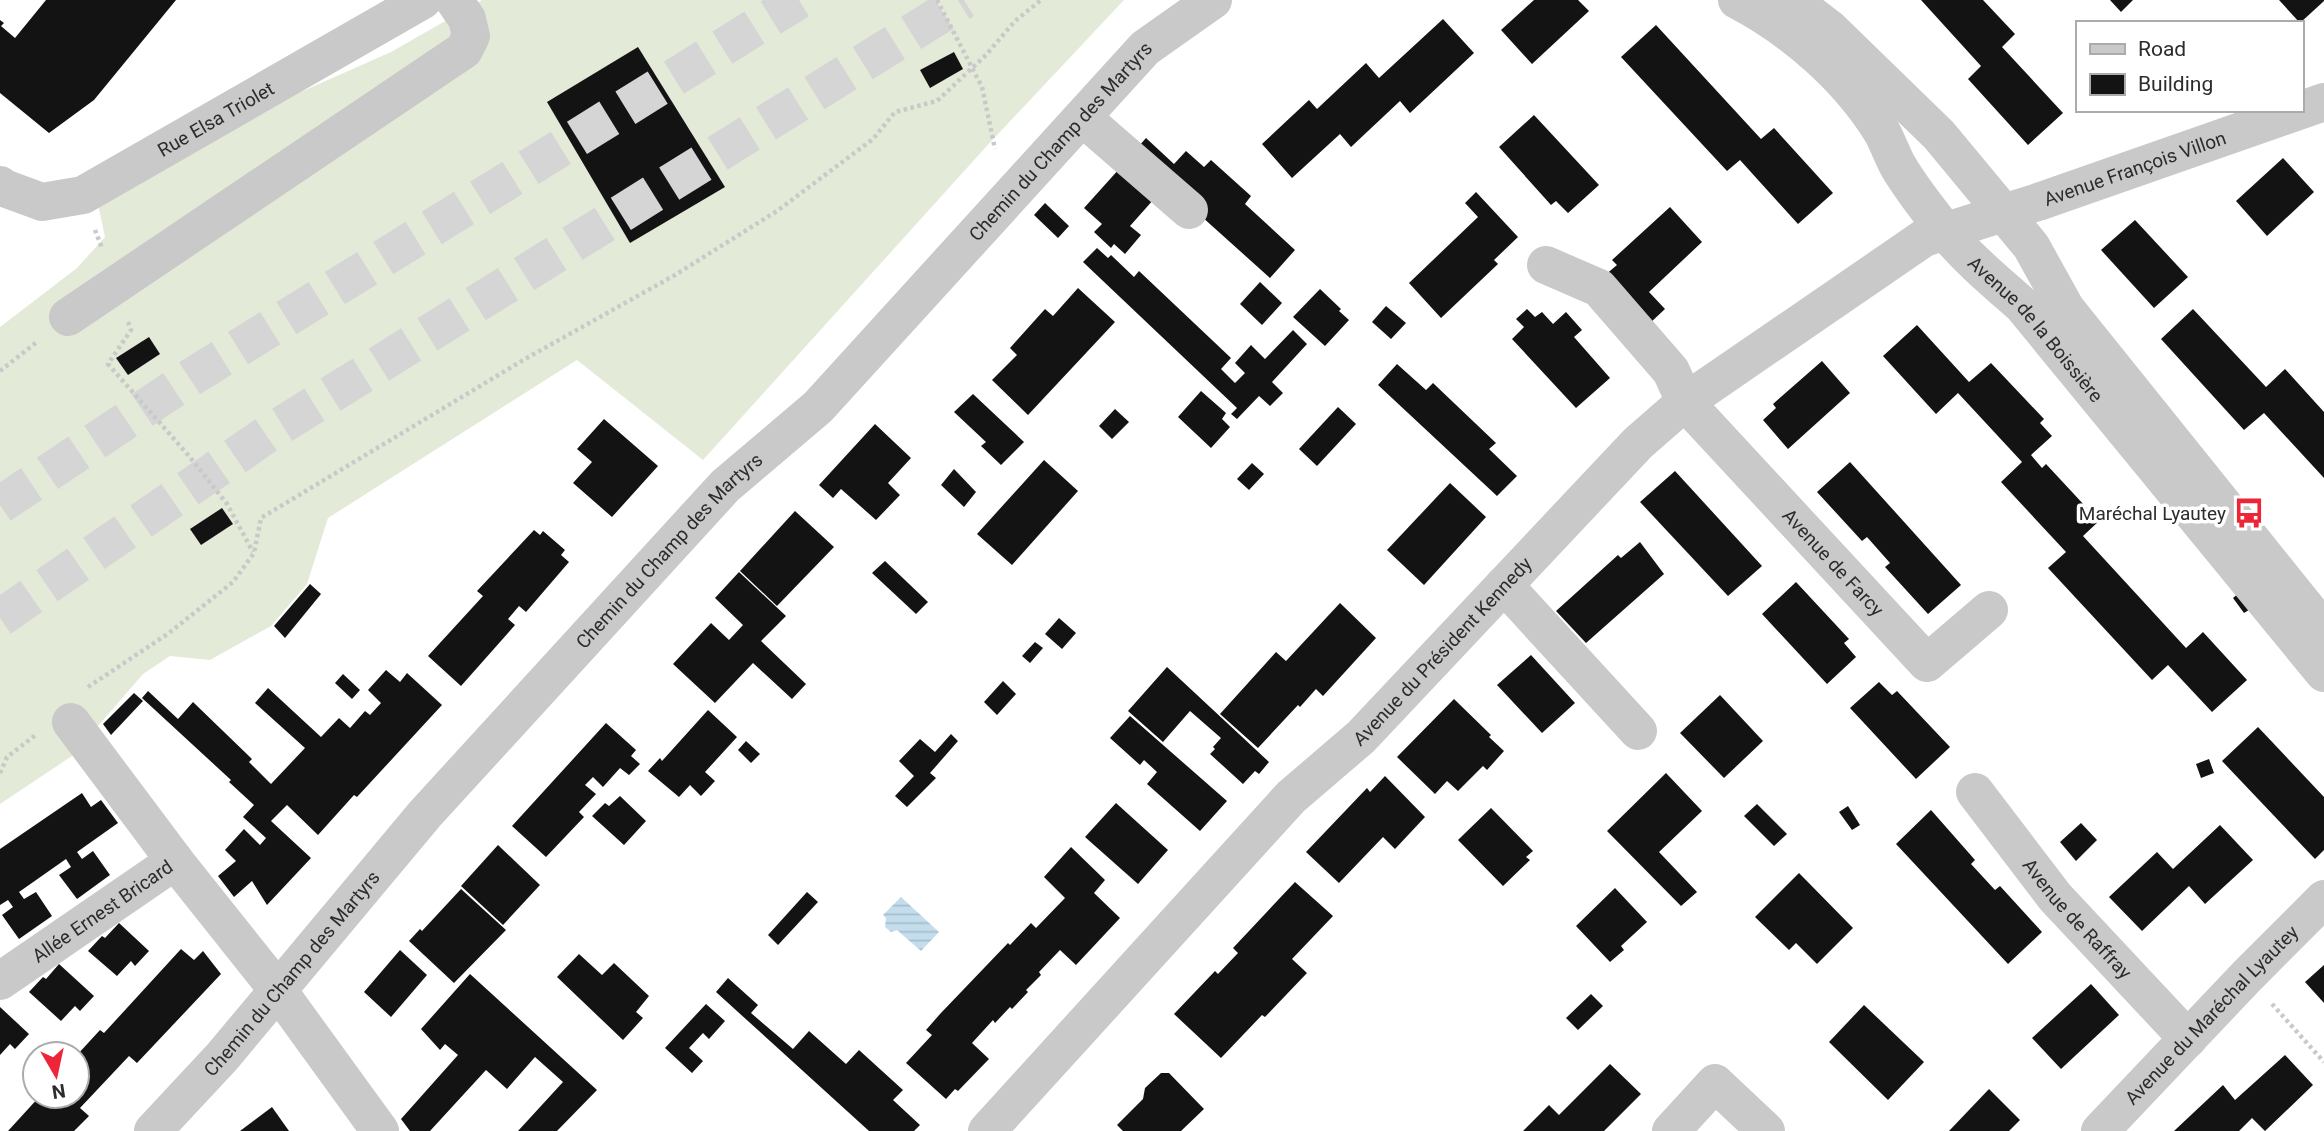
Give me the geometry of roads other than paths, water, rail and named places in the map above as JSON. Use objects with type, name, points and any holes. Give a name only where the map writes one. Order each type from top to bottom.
[{"type":"street","name":"Rue Elsa Triolet","points":[[0,184],[4,188],[42,202],[83,195],[423,0]]},
{"type":"street","points":[[68,317],[464,50],[471,36],[467,19],[454,0]]},
{"type":"street","name":"Chemin du Champ des Martyrs","points":[[153,1131],[222,1057],[276,989],[425,814],[725,486],[818,407],[1145,48],[1213,0]]},
{"type":"street","name":"Avenue de la Boissière","points":[[1737,0],[1791,36],[1829,67],[1861,102],[1883,134],[1899,167],[1945,232],[1979,268],[2022,305],[2324,673]]},
{"type":"street","name":"Avenue de la Boissière","points":[[1792,0],[1830,29],[1912,108],[1939,135],[2004,212],[2031,246],[2066,309],[2324,631]]},
{"type":"street","name":"Avenue François Villon","points":[[2303,109],[2324,102]]},
{"type":"street","name":"Avenue François Villon","points":[[1945,232],[2296,112]]},
{"type":"street","points":[[1083,118],[1189,210]]},
{"type":"street","name":"Avenue du Président Kennedy","points":[[987,1131],[1291,797],[1361,737],[1638,443],[1685,402],[1924,238],[1945,232]]},
{"type":"street","points":[[1546,265],[1599,288],[1671,371],[1685,402]]},
{"type":"street","name":"Avenue de Farcy","points":[[1685,402],[1927,663],[1989,610]]},
{"type":"street","points":[[1504,585],[1638,731]]},
{"type":"street","points":[[71,722],[175,861]]},
{"type":"street","name":"Avenue de Raffray","points":[[1975,792],[2055,897],[2188,1039]]},
{"type":"street","name":"Allée Ernest Bricard","points":[[0,981],[175,861],[276,989],[380,1131]]},
{"type":"street","name":"Avenue du Maréchal Lyautey","points":[[2100,1131],[2324,899]]},
{"type":"street","points":[[1671,1131],[1716,1083],[1766,1131]]},
{"type":"water","points":[[901,897],[939,932],[921,951],[897,930],[891,932],[885,927],[886,918],[883,915]]},
{"type":"tunnel","points":[[0,505],[190,378],[799,0]]},
{"type":"tunnel","points":[[0,618],[269,433],[964,0]]},
{"type":"place","name":"Maréchal Lyautey","points":[[2249,513]]}]
